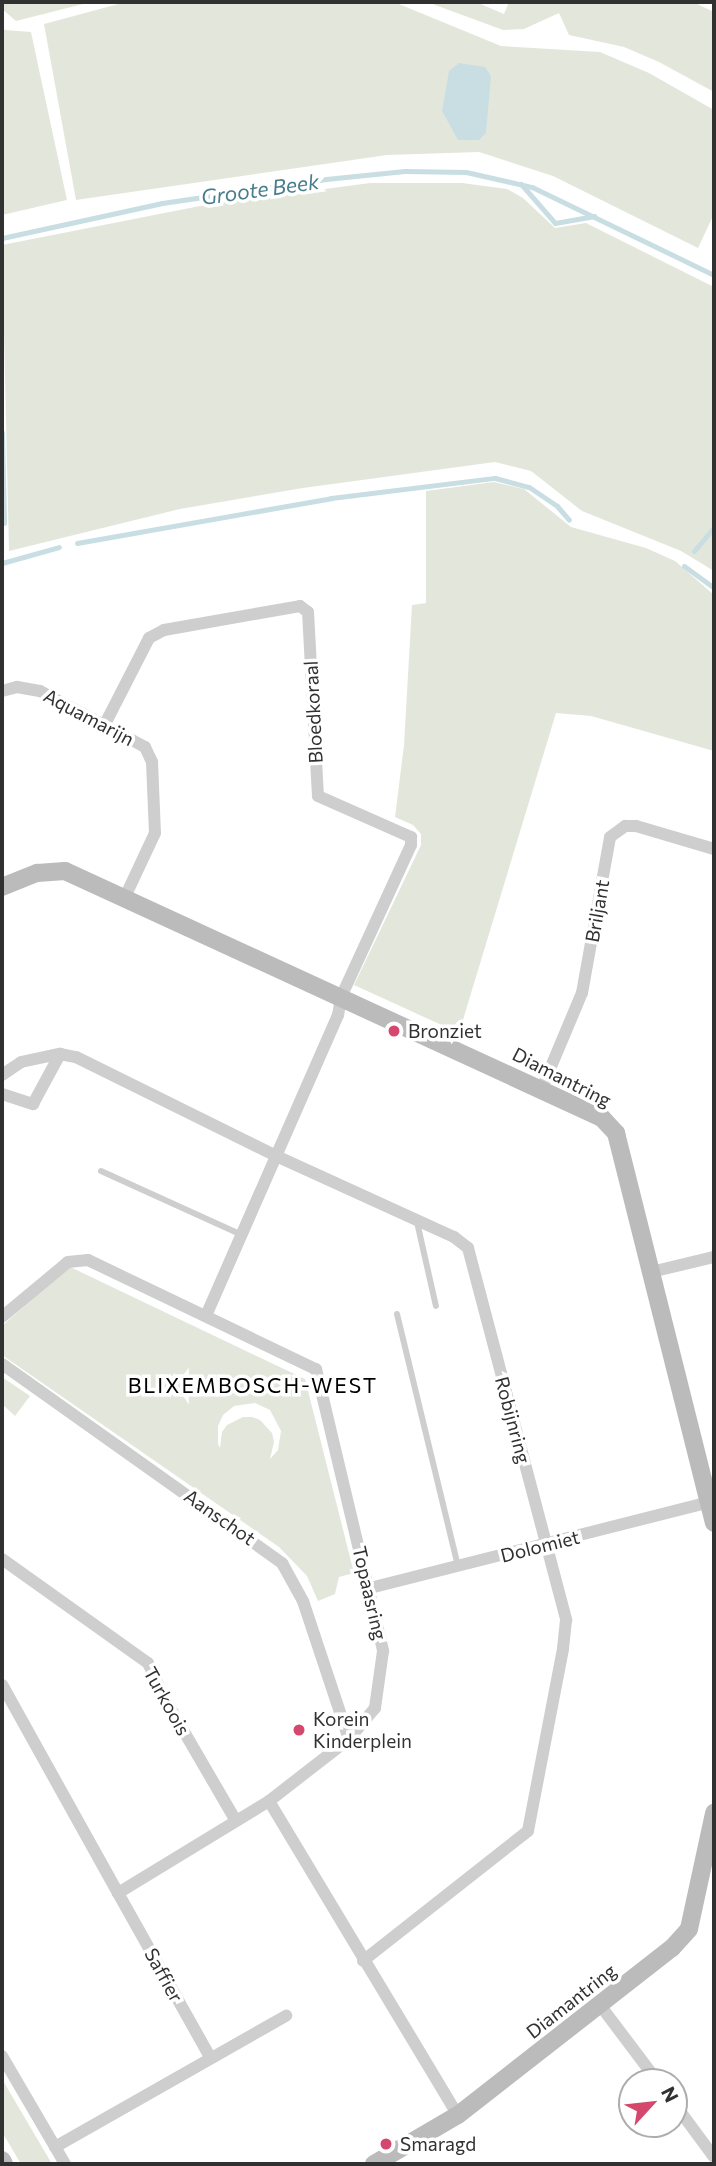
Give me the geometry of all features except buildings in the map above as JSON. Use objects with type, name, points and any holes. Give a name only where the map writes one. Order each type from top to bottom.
[{"type":"street","name":"Bloedkoraal","points":[[105,724],[149,638],[164,630],[300,607],[308,612],[318,796],[411,837],[411,845],[341,997]]},
{"type":"street","name":"Aquamarijn","points":[[2,691],[29,687],[145,747],[152,762],[155,833],[125,897]]},
{"type":"street","name":"Briljant","points":[[542,1088],[582,992],[610,837],[625,826],[636,826],[714,849]]},
{"type":"street","name":"Diamantring","points":[[2,887],[52,870],[65,871],[542,1088],[602,1118],[616,1133],[714,1523]]},
{"type":"street","points":[[205,1317],[274,1155],[338,1015],[341,997]]},
{"type":"street","points":[[2,1075],[21,1062],[60,1054]]},
{"type":"street","points":[[2,1094],[33,1104],[60,1054]]},
{"type":"street","name":"Robijnring","points":[[60,1054],[76,1057],[274,1155],[454,1237],[468,1248],[566,1620],[537,1794],[528,1831],[363,1961]]},
{"type":"street","points":[[651,1272],[714,1257]]},
{"type":"street","name":"Topaasring","points":[[2,1317],[68,1262],[88,1260],[316,1369],[383,1651],[375,1708],[349,1738],[269,1801],[118,1893]]},
{"type":"street","name":"Aanschot","points":[[2,1364],[282,1563],[303,1601],[349,1738]]},
{"type":"street","name":"Dolomiet","points":[[370,1588],[709,1502]]},
{"type":"street","name":"Turkoois","points":[[2,1559],[148,1663],[165,1699],[236,1821]]},
{"type":"street","points":[[2,1685],[118,1893]]},
{"type":"street","points":[[269,1801],[458,2115]]},
{"type":"street","name":"Diamantring","points":[[374,2164],[458,2115],[672,1948],[689,1929],[708,1888],[714,1813]]},
{"type":"street","name":"Saffier","points":[[118,1893],[210,2057]]},
{"type":"street","points":[[600,2005],[647,2068]]},
{"type":"street","points":[[55,2147],[286,2016]]},
{"type":"street","points":[[2,2056],[65,2164]]},
{"type":"street","points":[[688,2123],[714,2157]]},
{"type":"lane","points":[[101,1171],[240,1234]]},
{"type":"lane","points":[[417,1220],[436,1306]]},
{"type":"lane","points":[[397,1314],[458,1566]]},
{"type":"shaded area","points":[[2,2],[91,2],[16,21],[2,9]]},
{"type":"shaded area","points":[[126,2],[394,2],[501,46],[600,52],[649,73],[714,110],[714,214],[698,248],[553,176],[479,152],[387,155],[76,200],[44,24]]},
{"type":"shaded area","points":[[427,2],[476,2],[504,14],[509,2],[693,2],[714,12],[714,92],[659,62],[624,47],[569,35],[559,13],[524,29],[503,30]]},
{"type":"shaded area","points":[[2,27],[5,30],[31,32],[67,200],[2,215]]},
{"type":"shaded area","points":[[459,63],[485,67],[491,76],[486,133],[479,140],[458,140],[442,111],[449,71]]},
{"type":"shaded area","points":[[370,183],[462,183],[507,189],[523,198],[555,228],[586,223],[714,287],[714,571],[681,551],[582,511],[531,471],[495,462],[303,488],[180,509],[9,551],[2,245],[205,205]]},
{"type":"shaded area","points":[[494,482],[524,489],[571,527],[646,548],[675,561],[714,595],[714,751],[591,716],[556,713],[459,1033],[354,985],[421,845],[421,834],[413,825],[395,817],[404,745],[412,605],[426,603],[426,491]]},
{"type":"shaded area","points":[[66,1265],[305,1379],[354,1573],[339,1577],[335,1594],[318,1601],[307,1576],[279,1547],[2,1355],[2,1326],[65,1270]],"holes":[[[255,1403],[270,1410],[281,1431],[278,1450],[270,1459],[274,1442],[272,1433],[260,1420],[252,1417],[243,1417],[227,1425],[222,1432],[220,1448],[218,1426],[223,1415],[234,1406]]]},
{"type":"shaded area","points":[[2,1377],[30,1396],[15,1416],[2,1404]]},
{"type":"shaded area","points":[[2,2079],[52,2164],[21,2164],[2,2132]]},
{"type":"waterway","name":"Groote Beek","points":[[2,238],[162,203],[326,179],[405,171],[466,172],[532,187],[714,275]]},
{"type":"waterway","name":"Groote Beek","points":[[521,184],[555,223],[594,216]]},
{"type":"waterway","points":[[2,432],[4,523]]},
{"type":"waterway","points":[[77,543],[331,498],[495,478],[529,487],[557,506],[569,520]]},
{"type":"waterway","points":[[694,551],[714,527]]},
{"type":"waterway","points":[[2,563],[59,547]]},
{"type":"waterway","points":[[684,566],[714,588]]},
{"type":"place","name":"Bronziet","points":[[394,1031]]},
{"type":"place","name":"Korein Kinderplein","points":[[299,1730]]},
{"type":"place","name":"Smaragd","points":[[386,2144]]},
{"type":"district","name":"BLIXEMBOSCH-WEST","points":[[253,1385]]}]
